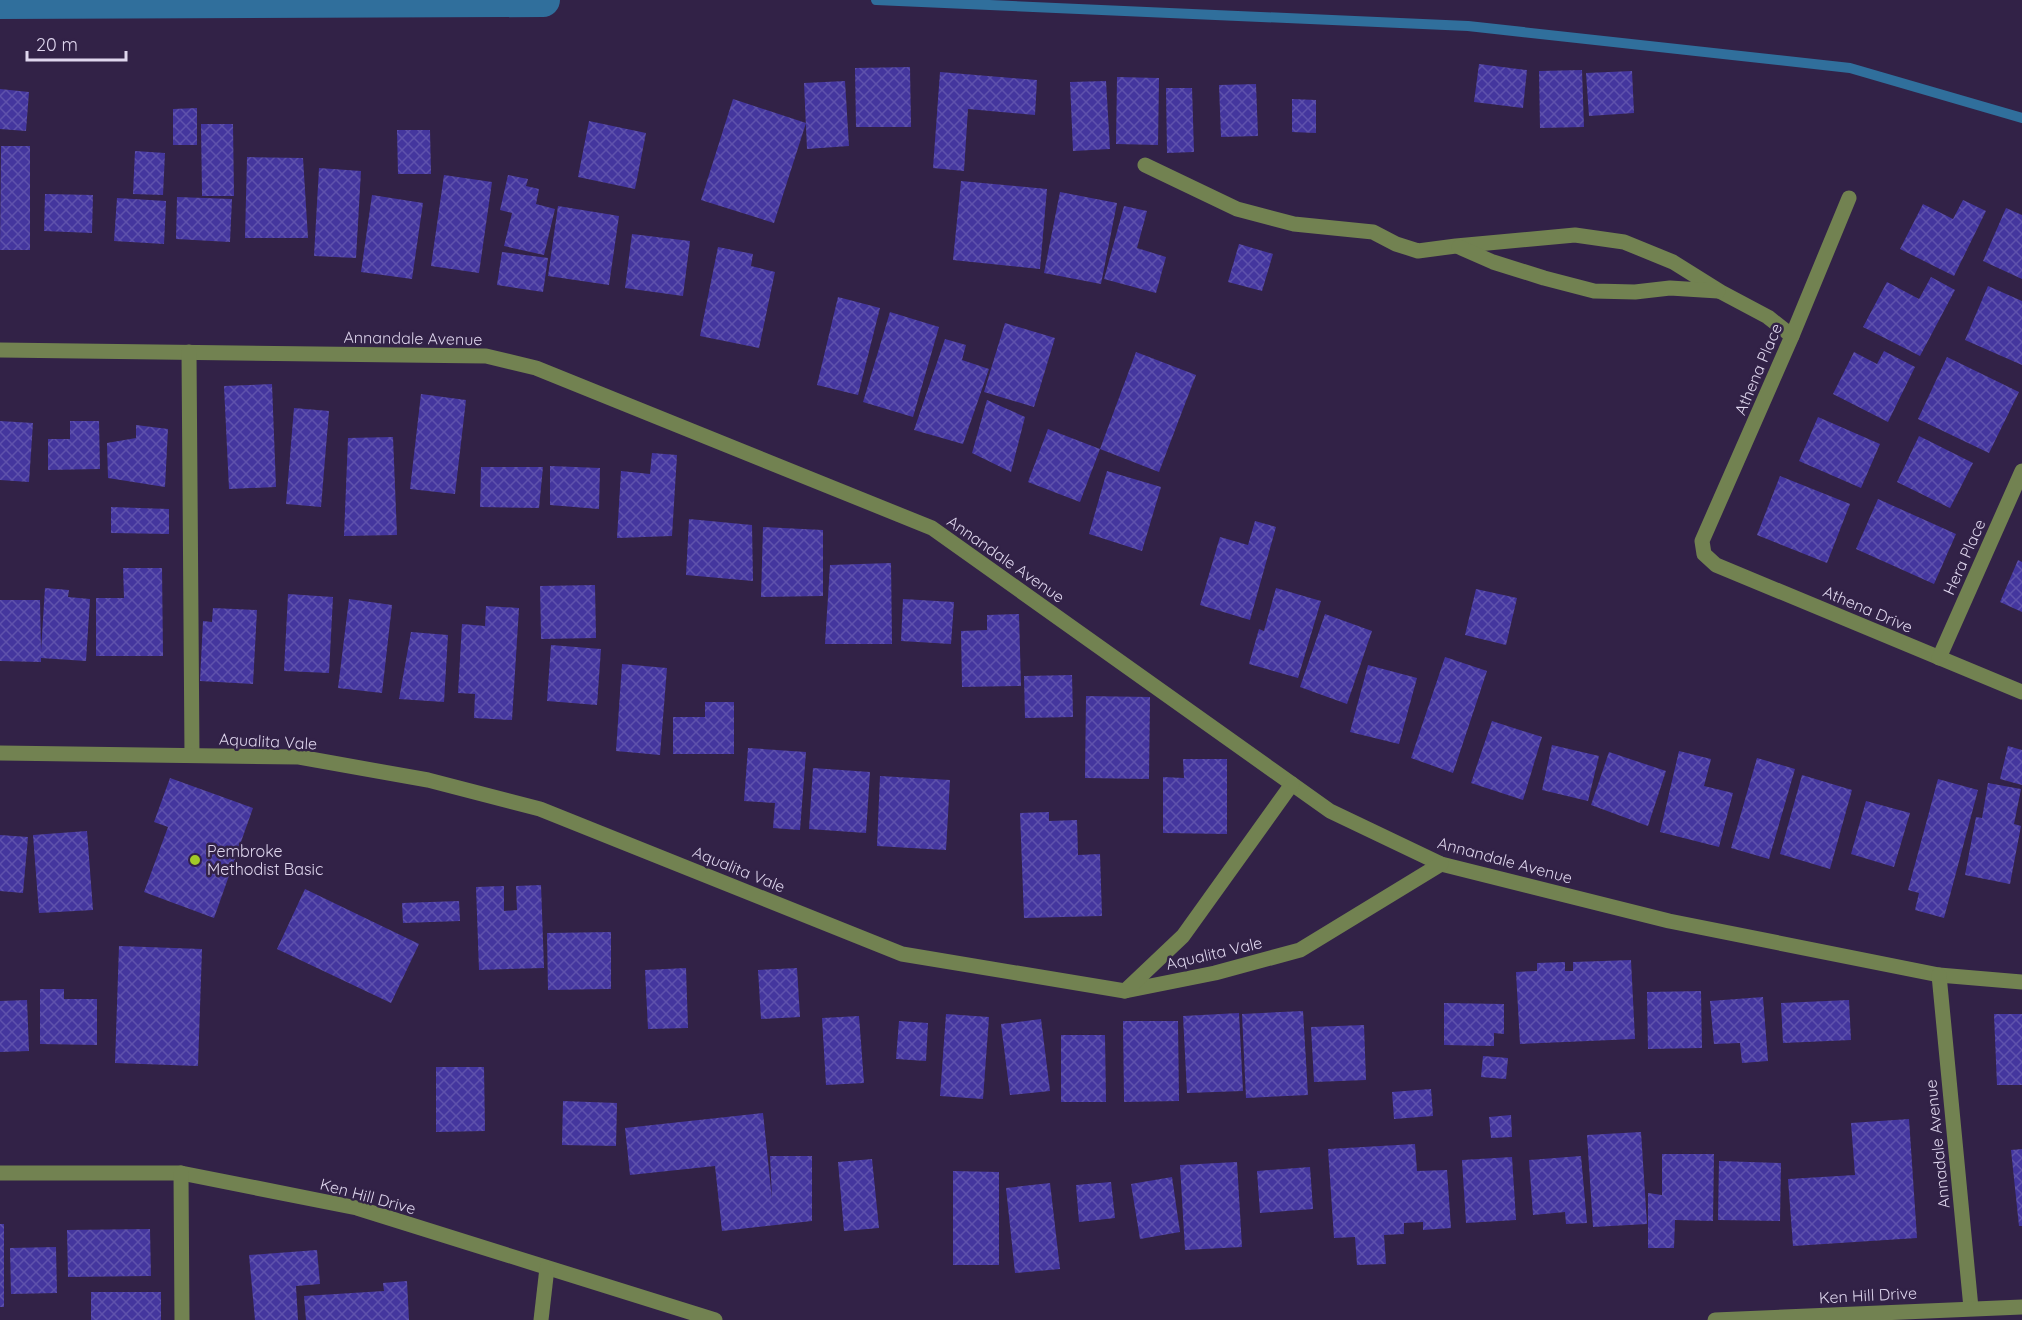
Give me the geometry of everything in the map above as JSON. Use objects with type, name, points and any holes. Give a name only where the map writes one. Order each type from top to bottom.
[{"type":"street","points":[[1145,165],[1237,209],[1294,224],[1373,232],[1396,244],[1418,251],[1575,235],[1624,242],[1673,262],[1721,292],[1768,317],[1792,336]]},
{"type":"street","name":"Athena Place","points":[[1704,554],[1702,541],[1792,336],[1849,198]]},
{"type":"street","points":[[1456,246],[1493,262],[1594,291],[1635,292],[1670,288],[1721,292]]},
{"type":"street","name":"Annandale Avenue","points":[[0,350],[486,356],[536,368],[932,528],[1330,812],[1441,864],[1669,921],[1938,975],[2022,982]]},
{"type":"street","points":[[189,352],[192,755]]},
{"type":"street","name":"Hera Place","points":[[1939,658],[2022,471]]},
{"type":"street","name":"Athena Drive","points":[[1704,554],[1716,565],[2022,692]]},
{"type":"street","name":"Aqualita Vale","points":[[0,753],[299,757],[429,780],[540,809],[902,954],[1125,991],[1215,972],[1300,950],[1441,864]]},
{"type":"street","points":[[1125,991],[1183,936],[1292,784]]},
{"type":"street","name":"Annadale Avenue","points":[[1938,975],[1971,1308]]},
{"type":"street","name":"Ken Hill Drive","points":[[0,1173],[181,1173],[357,1208],[714,1320]]},
{"type":"street","points":[[181,1173],[182,1320]]},
{"type":"street","points":[[541,1320],[547,1268]]},
{"type":"street","name":"Ken Hill Drive","points":[[1715,1320],[2022,1307]]},
{"type":"building","points":[[1479,64],[1527,70],[1523,108],[1474,102]]},
{"type":"building","points":[[910,67],[911,127],[856,127],[855,68]]},
{"type":"building","points":[[1582,70],[1584,127],[1540,128],[1539,71]]},
{"type":"building","points":[[1632,71],[1634,113],[1589,116],[1586,73]]},
{"type":"building","points":[[940,72],[1037,80],[1035,115],[968,109],[964,171],[933,168]]},
{"type":"building","points":[[1117,77],[1159,78],[1158,145],[1116,144]]},
{"type":"building","points":[[845,81],[849,146],[807,149],[804,83]]},
{"type":"building","points":[[1106,81],[1110,149],[1073,151],[1070,82]]},
{"type":"building","points":[[1256,84],[1258,136],[1221,137],[1219,85]]},
{"type":"building","points":[[1166,88],[1192,88],[1194,152],[1167,153]]},
{"type":"building","points":[[0,89],[29,92],[26,131],[0,129]]},
{"type":"building","points":[[733,99],[806,123],[774,223],[701,200]]},
{"type":"building","points":[[1292,99],[1316,100],[1316,133],[1292,132]]},
{"type":"building","points":[[197,108],[197,145],[173,145],[173,109]]},
{"type":"building","points":[[589,121],[646,133],[635,189],[578,177]]},
{"type":"building","points":[[201,124],[233,124],[234,196],[202,196]]},
{"type":"building","points":[[397,130],[430,130],[431,174],[398,174]]},
{"type":"building","points":[[1,146],[30,146],[30,250],[0,250]]},
{"type":"building","points":[[135,151],[165,153],[163,195],[133,194]]},
{"type":"building","points":[[247,157],[303,158],[308,238],[245,238]]},
{"type":"building","points":[[319,168],[361,171],[356,258],[314,256]]},
{"type":"building","points":[[444,175],[492,182],[479,273],[431,266]]},
{"type":"building","points":[[508,175],[528,179],[526,186],[539,189],[536,204],[555,209],[544,255],[504,246],[512,213],[500,210]]},
{"type":"building","points":[[961,181],[1047,189],[1040,269],[953,260]]},
{"type":"building","points":[[1060,192],[1117,203],[1101,284],[1044,273]]},
{"type":"building","points":[[45,194],[93,195],[92,233],[44,231]]},
{"type":"building","points":[[372,195],[423,203],[412,279],[361,272]]},
{"type":"building","points":[[177,197],[232,199],[230,242],[176,239]]},
{"type":"building","points":[[117,198],[166,201],[164,244],[114,241]]},
{"type":"building","points":[[1963,200],[1986,211],[1954,276],[1900,249],[1923,204],[1953,219]]},
{"type":"building","points":[[558,206],[619,216],[609,285],[548,276]]},
{"type":"building","points":[[1124,206],[1147,211],[1137,248],[1166,257],[1156,293],[1104,279]]},
{"type":"building","points":[[2006,208],[2022,215],[2022,279],[1983,261]]},
{"type":"building","points":[[632,234],[690,241],[683,296],[625,288]]},
{"type":"building","points":[[1239,244],[1273,254],[1262,291],[1228,282]]},
{"type":"building","points":[[718,247],[753,254],[751,266],[775,272],[759,348],[700,336]]},
{"type":"building","points":[[502,252],[548,258],[543,292],[497,285]]},
{"type":"building","points":[[1931,277],[1955,290],[1920,356],[1863,327],[1887,282],[1919,299]]},
{"type":"building","points":[[1988,286],[2022,301],[2022,365],[1965,340]]},
{"type":"building","points":[[838,297],[880,308],[858,395],[817,385]]},
{"type":"building","points":[[890,312],[939,327],[913,417],[863,402]]},
{"type":"building","points":[[1005,323],[1055,338],[1034,407],[984,392]]},
{"type":"building","points":[[945,339],[966,345],[962,360],[989,369],[963,444],[914,430]]},
{"type":"building","points":[[1884,351],[1915,367],[1888,422],[1833,394],[1854,352],[1877,364]]},
{"type":"building","points":[[1136,352],[1196,375],[1159,472],[1100,449]]},
{"type":"building","points":[[1947,357],[2019,392],[1989,453],[1918,419]]},
{"type":"building","points":[[272,384],[276,487],[229,489],[224,386]]},
{"type":"building","points":[[421,394],[466,400],[455,494],[410,489]]},
{"type":"building","points":[[987,400],[1025,417],[1011,472],[972,453]]},
{"type":"building","points":[[294,408],[329,411],[321,507],[286,504]]},
{"type":"building","points":[[1818,417],[1880,444],[1861,488],[1799,461]]},
{"type":"building","points":[[0,421],[33,423],[29,482],[0,480]]},
{"type":"building","points":[[70,421],[99,421],[100,469],[48,470],[48,439],[70,439]]},
{"type":"building","points":[[136,425],[168,429],[165,487],[108,478],[107,443],[136,438]]},
{"type":"building","points":[[1048,429],[1100,449],[1080,502],[1028,482]]},
{"type":"building","points":[[1919,436],[1973,463],[1950,508],[1897,482]]},
{"type":"building","points":[[393,437],[397,535],[344,536],[348,438]]},
{"type":"building","points":[[652,453],[677,455],[672,536],[617,538],[621,471],[650,474]]},
{"type":"building","points":[[550,466],[600,468],[599,509],[550,505]]},
{"type":"building","points":[[481,467],[543,467],[539,508],[480,507]]},
{"type":"building","points":[[1107,471],[1161,487],[1142,551],[1089,534]]},
{"type":"building","points":[[1780,476],[1850,504],[1827,563],[1757,535]]},
{"type":"building","points":[[1878,499],[1956,534],[1934,584],[1856,549]]},
{"type":"building","points":[[111,507],[169,509],[169,534],[111,533]]},
{"type":"building","points":[[689,519],[752,525],[753,581],[686,575]]},
{"type":"building","points":[[1255,521],[1276,527],[1250,620],[1200,605],[1220,537],[1248,545]]},
{"type":"building","points":[[763,527],[823,530],[823,596],[761,597]]},
{"type":"building","points":[[2018,560],[2022,562],[2022,612],[2000,602]]},
{"type":"building","points":[[891,563],[892,644],[825,644],[830,565]]},
{"type":"building","points":[[123,568],[162,568],[163,656],[96,656],[96,598],[124,598]]},
{"type":"building","points":[[595,585],[596,638],[541,639],[540,586]]},
{"type":"building","points":[[45,588],[69,590],[68,597],[90,599],[86,661],[41,658],[41,662],[0,661],[0,600],[40,600],[41,651]]},
{"type":"building","points":[[1276,588],[1321,601],[1298,678],[1249,664],[1259,629],[1264,631]]},
{"type":"building","points":[[1476,589],[1517,598],[1506,645],[1465,635]]},
{"type":"building","points":[[288,594],[333,597],[329,673],[284,671]]},
{"type":"building","points":[[349,599],[392,605],[382,693],[338,688]]},
{"type":"building","points":[[903,599],[954,602],[951,644],[901,641]]},
{"type":"building","points":[[486,606],[519,608],[512,720],[474,718],[475,694],[458,693],[462,624],[485,626]]},
{"type":"building","points":[[213,608],[257,610],[253,684],[200,681],[203,621],[212,622]]},
{"type":"building","points":[[1019,614],[1021,686],[962,687],[961,631],[987,630],[987,615]]},
{"type":"building","points":[[1325,614],[1372,631],[1347,704],[1300,687]]},
{"type":"building","points":[[411,632],[448,635],[444,702],[399,699]]},
{"type":"building","points":[[551,645],[601,649],[597,705],[547,701]]},
{"type":"building","points":[[1445,657],[1487,671],[1453,773],[1411,758]]},
{"type":"building","points":[[622,664],[667,668],[660,755],[616,751]]},
{"type":"building","points":[[1368,665],[1417,678],[1399,744],[1350,732]]},
{"type":"building","points":[[1072,675],[1073,717],[1025,718],[1024,676]]},
{"type":"building","points":[[1086,696],[1150,697],[1149,779],[1085,778]]},
{"type":"building","points":[[705,702],[734,702],[734,754],[673,754],[673,717],[705,717]]},
{"type":"building","points":[[1492,721],[1542,737],[1523,800],[1471,783]]},
{"type":"building","points":[[1552,745],[1599,756],[1588,801],[1542,790]]},
{"type":"building","points":[[2008,746],[2022,750],[2022,785],[2000,779]]},
{"type":"building","points":[[748,748],[806,752],[800,830],[773,828],[775,803],[744,801]]},
{"type":"building","points":[[1679,751],[1711,759],[1704,786],[1733,793],[1719,847],[1660,832]]},
{"type":"building","points":[[1609,752],[1666,771],[1648,826],[1591,805]]},
{"type":"building","points":[[1757,758],[1795,769],[1769,859],[1731,848]]},
{"type":"building","points":[[1183,759],[1227,759],[1227,834],[1163,833],[1163,777],[1184,778]]},
{"type":"building","points":[[813,768],[870,772],[866,833],[809,829]]},
{"type":"building","points":[[1802,775],[1852,790],[1830,869],[1780,854]]},
{"type":"building","points":[[880,776],[950,780],[946,850],[877,846]]},
{"type":"building","name":"Pembroke Methodist Basic","points":[[170,778],[253,808],[214,918],[144,892],[168,827],[154,822]]},
{"type":"building","points":[[1938,779],[1978,790],[1944,918],[1915,910],[1919,893],[1908,890]]},
{"type":"building","points":[[1988,783],[2021,789],[2014,824],[2021,826],[2010,884],[1965,875],[1976,817],[1982,818]]},
{"type":"building","points":[[1866,801],[1910,813],[1894,867],[1851,854]]},
{"type":"building","points":[[1049,812],[1049,821],[1077,820],[1078,855],[1100,854],[1102,916],[1024,918],[1020,813]]},
{"type":"building","points":[[87,831],[93,910],[39,913],[33,835]]},
{"type":"building","points":[[0,835],[28,837],[23,893],[0,891]]},
{"type":"building","points":[[541,885],[544,968],[479,970],[476,887],[504,886],[504,911],[517,910],[516,886]]},
{"type":"building","points":[[305,889],[419,944],[391,1003],[277,949]]},
{"type":"building","points":[[459,901],[460,921],[403,923],[402,903]]},
{"type":"building","points":[[611,932],[611,989],[548,990],[547,933]]},
{"type":"building","points":[[119,946],[202,949],[198,1066],[115,1063]]},
{"type":"building","points":[[1631,960],[1635,1039],[1520,1044],[1516,972],[1537,971],[1537,963],[1565,962],[1565,971],[1573,971],[1573,962]]},
{"type":"building","points":[[686,968],[688,1028],[648,1029],[645,970]]},
{"type":"building","points":[[797,968],[800,1017],[761,1019],[758,970]]},
{"type":"building","points":[[40,989],[64,989],[64,999],[97,999],[97,1045],[40,1044]]},
{"type":"building","points":[[1701,991],[1702,1048],[1648,1049],[1647,992]]},
{"type":"building","points":[[1763,997],[1768,1061],[1742,1063],[1740,1043],[1714,1044],[1710,1001]]},
{"type":"building","points":[[27,1000],[29,1051],[0,1052],[0,1001]]},
{"type":"building","points":[[1849,1000],[1851,1040],[1783,1043],[1781,1003]]},
{"type":"building","points":[[1444,1003],[1504,1004],[1504,1034],[1494,1033],[1494,1046],[1444,1045]]},
{"type":"building","points":[[1303,1011],[1308,1095],[1246,1098],[1242,1014]]},
{"type":"building","points":[[1239,1013],[1243,1091],[1187,1093],[1183,1016]]},
{"type":"building","points":[[946,1014],[989,1017],[983,1099],[940,1096]]},
{"type":"building","points":[[1994,1014],[2022,1014],[2022,1085],[1997,1085]]},
{"type":"building","points":[[859,1016],[864,1083],[826,1085],[822,1018]]},
{"type":"building","points":[[1041,1019],[1050,1091],[1010,1095],[1001,1024]]},
{"type":"building","points":[[899,1021],[928,1023],[926,1061],[896,1059]]},
{"type":"building","points":[[1123,1021],[1178,1021],[1179,1101],[1124,1102]]},
{"type":"building","points":[[1364,1025],[1366,1080],[1314,1082],[1311,1027]]},
{"type":"building","points":[[1061,1035],[1105,1035],[1106,1102],[1061,1102]]},
{"type":"building","points":[[1483,1056],[1508,1058],[1506,1079],[1481,1077]]},
{"type":"building","points":[[436,1067],[484,1067],[485,1131],[436,1132]]},
{"type":"building","points":[[1431,1089],[1433,1116],[1394,1119],[1392,1092]]},
{"type":"building","points":[[563,1101],[617,1103],[616,1146],[562,1145]]},
{"type":"building","points":[[763,1113],[772,1199],[770,1156],[812,1156],[812,1221],[722,1231],[715,1166],[630,1175],[625,1128]]},
{"type":"building","points":[[1511,1115],[1512,1137],[1491,1138],[1489,1117]]},
{"type":"building","points":[[1909,1119],[1917,1238],[1793,1246],[1788,1179],[1855,1175],[1851,1123]]},
{"type":"building","points":[[1641,1132],[1647,1224],[1593,1227],[1587,1135]]},
{"type":"building","points":[[1415,1144],[1417,1171],[1447,1170],[1451,1228],[1423,1230],[1423,1222],[1404,1223],[1404,1234],[1384,1235],[1386,1264],[1357,1265],[1355,1237],[1334,1238],[1328,1149]]},
{"type":"building","points":[[2022,1149],[2022,1226],[2019,1226],[2011,1150]]},
{"type":"building","points":[[1662,1154],[1714,1154],[1713,1221],[1675,1220],[1674,1248],[1648,1248],[1648,1193],[1662,1195]]},
{"type":"building","points":[[1581,1156],[1587,1223],[1566,1224],[1565,1212],[1533,1215],[1529,1160]]},
{"type":"building","points":[[1512,1157],[1516,1220],[1466,1223],[1462,1160]]},
{"type":"building","points":[[872,1159],[879,1228],[844,1231],[838,1162]]},
{"type":"building","points":[[1719,1161],[1781,1163],[1780,1221],[1718,1220]]},
{"type":"building","points":[[1237,1162],[1242,1247],[1185,1250],[1180,1165]]},
{"type":"building","points":[[1310,1167],[1313,1209],[1260,1213],[1257,1171]]},
{"type":"building","points":[[953,1171],[999,1172],[999,1265],[953,1265]]},
{"type":"building","points":[[1172,1177],[1180,1232],[1140,1239],[1131,1184]]},
{"type":"building","points":[[1111,1182],[1115,1218],[1079,1222],[1076,1185]]},
{"type":"building","points":[[1050,1183],[1060,1269],[1015,1273],[1006,1188]]},
{"type":"building","points":[[0,1224],[4,1224],[4,1307],[0,1307]]},
{"type":"building","points":[[150,1229],[151,1276],[68,1277],[67,1230]]},
{"type":"building","points":[[56,1247],[57,1293],[11,1294],[10,1248]]},
{"type":"building","points":[[317,1250],[320,1284],[296,1286],[298,1320],[255,1320],[249,1255]]},
{"type":"building","points":[[407,1281],[409,1320],[306,1320],[304,1296],[384,1291],[383,1283]]},
{"type":"building","points":[[91,1292],[161,1292],[161,1320],[91,1320]]},
{"type":"waterway","points":[[0,2],[543,0]]},
{"type":"waterway","points":[[876,0],[1468,26],[1850,68],[2022,118]]},
{"type":"place","name":"Pembroke Methodist Basic","points":[[195,860]]}]
